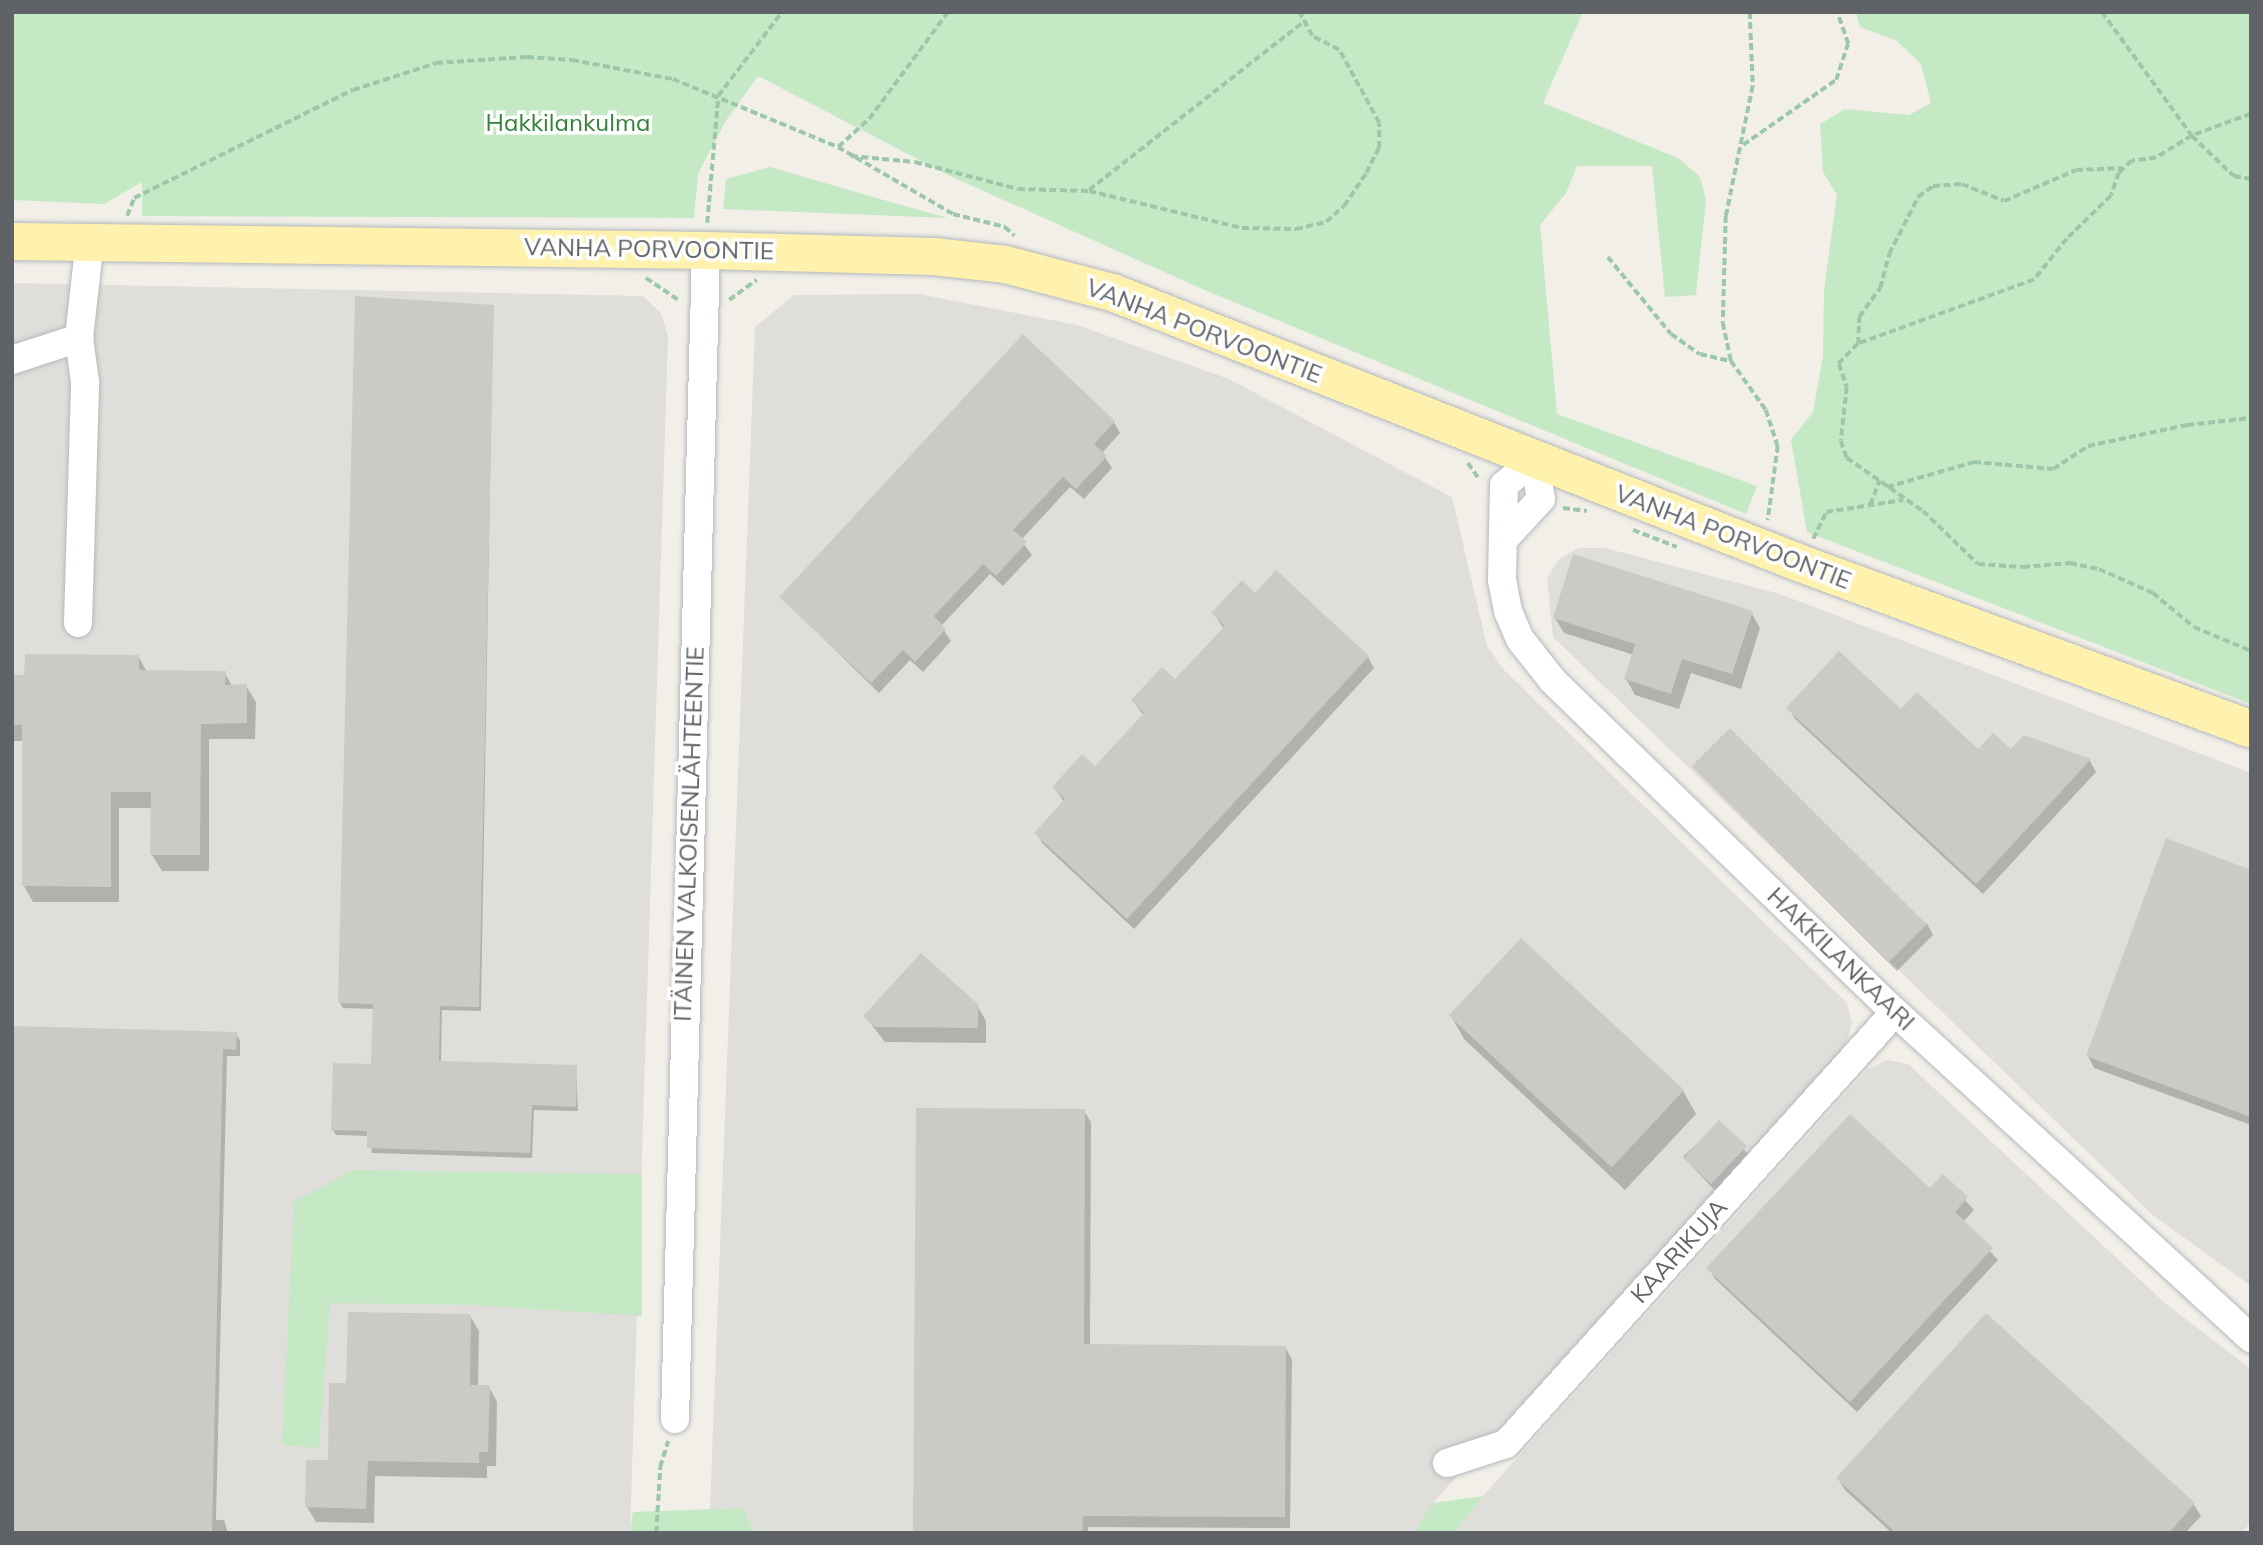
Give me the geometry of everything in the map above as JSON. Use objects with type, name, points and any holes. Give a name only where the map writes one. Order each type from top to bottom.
[{"type":"main road","name":"VANHA PORVOONTIE","points":[[12,241],[706,250],[933,256],[1004,264],[1112,292],[1803,564],[2251,729]]},
{"type":"street","points":[[78,623],[85,383],[79,338],[90,240]]},
{"type":"street","name":"ITÄINEN VALKOISENLÄHTEENTIE","points":[[674,1419],[706,250]]},
{"type":"street","points":[[12,360],[79,338]]},
{"type":"street","points":[[1505,538],[1541,499],[1534,460]]},
{"type":"street","name":"HAKKILANKAARI","points":[[1534,460],[1504,485],[1505,538],[1502,580],[1507,611],[1520,639],[1553,681],[1895,1012],[2251,1338]]},
{"type":"street","name":"KAARIKUJA","points":[[1447,1463],[1506,1444],[1895,1012]]},
{"type":"path","points":[[706,250],[718,96],[782,12]]},
{"type":"path","points":[[838,148],[878,109],[948,12]]},
{"type":"path","points":[[850,156],[915,162],[1018,189],[1088,191],[1242,228],[1296,229],[1326,222],[1344,206],[1375,156],[1378,123],[1339,50],[1312,36],[1298,12]]},
{"type":"path","points":[[1750,12],[1753,86],[1726,216],[1721,270],[1723,323],[1731,361],[1766,410],[1778,446],[1777,478],[1762,548]]},
{"type":"path","points":[[1741,146],[1836,80],[1848,44],[1837,12]]},
{"type":"path","points":[[2102,12],[2192,136],[2234,176],[2251,179]]},
{"type":"path","points":[[1088,191],[1302,23]]},
{"type":"path","points":[[125,220],[134,198],[352,90],[436,63],[527,57],[572,60],[673,79],[838,148],[953,214],[1005,227],[1016,237]]},
{"type":"path","points":[[2251,114],[2192,136],[2156,158],[2132,161],[2125,168],[2111,196],[2067,239],[2034,280],[1858,344],[1839,364],[1847,387],[1841,441],[1847,457],[1905,500],[1978,564],[2023,567],[2070,563],[2099,569],[2153,593],[2194,627],[2251,651]]},
{"type":"path","points":[[1858,344],[1859,317],[1880,288],[1889,254],[1918,197],[1933,186],[1962,184],[2004,201],[2076,170],[2125,168]]},
{"type":"path","points":[[1608,257],[1671,334],[1700,354],[1731,361]]},
{"type":"path","points":[[644,276],[679,300],[728,302],[760,279]]},
{"type":"path","points":[[1887,488],[1974,462],[2053,470],[2088,446],[2187,425],[2251,418]]},
{"type":"path","points":[[1460,458],[1479,476],[1480,489]]},
{"type":"path","points":[[1870,505],[1879,481]]},
{"type":"path","points":[[1803,564],[1826,512],[1905,500]]},
{"type":"path","points":[[656,1533],[660,1467],[674,1419]]},
{"type":"shaded area","points":[[12,283],[643,296],[661,313],[668,336],[630,1533],[12,1533]]},
{"type":"shaded area","points":[[919,294],[1077,325],[1229,379],[1452,497],[1487,646],[1504,670],[1847,1003],[1852,1023],[1846,1045],[1433,1503],[1413,1533],[755,1533],[743,1508],[710,1509],[755,327],[794,295]]},
{"type":"shaded area","points":[[1579,548],[1605,548],[1780,594],[2251,773],[2251,1286],[2154,1216],[1553,637],[1547,578],[1559,559]]},
{"type":"shaded area","points":[[1887,1060],[1908,1064],[2166,1304],[2251,1369],[2251,1522],[2242,1533],[1455,1533],[1483,1496],[1867,1070]]},
{"type":"green space","name":"Hakkilankulma","points":[[12,12],[1583,12],[1543,103],[1678,158],[1700,177],[1706,199],[1696,295],[1665,297],[1652,166],[1577,166],[1566,193],[1540,225],[1557,414],[1757,486],[1746,514],[1200,288],[948,175],[758,76],[725,122],[698,174],[694,218],[142,216],[142,182],[104,204],[12,200]]},
{"type":"green space","points":[[1856,12],[2251,12],[2251,704],[1807,532],[1791,440],[1813,412],[1823,356],[1824,290],[1837,195],[1823,172],[1820,124],[1845,109],[1909,115],[1931,103],[1921,64],[1897,41],[1860,27]]},
{"type":"green space","points":[[770,167],[948,218],[723,209],[726,179]]},
{"type":"green space","points":[[353,1170],[642,1174],[642,1316],[471,1305],[330,1303],[319,1448],[282,1445],[294,1202]]},
{"type":"green space","points":[[1483,1496],[1455,1533],[1413,1533],[1433,1503]]},
{"type":"green space","points":[[743,1508],[755,1533],[630,1533],[633,1512]]},
{"type":"building","points":[[355,296],[494,305],[479,1007],[440,1006],[439,1061],[577,1065],[576,1107],[532,1105],[530,1153],[367,1148],[367,1131],[331,1130],[333,1063],[371,1064],[373,1004],[338,1003]]},
{"type":"building","points":[[1023,334],[1115,421],[1094,444],[1107,456],[1076,489],[1063,477],[1013,530],[1027,542],[996,576],[983,564],[934,616],[946,629],[915,662],[903,650],[871,683],[779,597]]},
{"type":"building","points":[[1573,554],[1753,611],[1732,674],[1682,659],[1671,694],[1624,679],[1635,644],[1553,618]]},
{"type":"building","points":[[1276,570],[1369,656],[1127,919],[1034,833],[1065,799],[1052,787],[1082,754],[1095,766],[1144,713],[1131,700],[1162,667],[1175,679],[1225,626],[1211,613],[1242,580],[1255,593]]},
{"type":"building","points":[[1839,651],[1901,709],[1917,692],[1978,749],[1993,733],[2011,749],[2024,735],[2091,759],[1976,884],[1786,708]]},
{"type":"building","points":[[25,654],[139,655],[139,670],[226,671],[225,685],[247,684],[247,723],[201,724],[200,855],[150,855],[151,792],[111,792],[111,887],[22,886],[22,725],[12,725],[12,675],[24,675]]},
{"type":"building","points":[[1730,728],[1927,925],[1888,963],[1692,766]]},
{"type":"building","points":[[2166,838],[2251,870],[2251,1117],[2086,1056]]},
{"type":"building","points":[[1521,938],[1684,1090],[1612,1168],[1449,1016]]},
{"type":"building","points":[[921,953],[978,1004],[978,1028],[875,1027],[863,1016]]},
{"type":"building","points":[[12,1026],[237,1032],[236,1050],[223,1049],[212,1533],[12,1533]]},
{"type":"building","points":[[916,1108],[1085,1109],[1084,1344],[1286,1346],[1285,1517],[1083,1516],[1082,1533],[913,1533]]},
{"type":"building","points":[[1850,1114],[1930,1188],[1943,1174],[1968,1197],[1955,1212],[1993,1248],[1850,1402],[1706,1268]]},
{"type":"building","points":[[1719,1120],[1747,1146],[1711,1184],[1684,1158]]},
{"type":"building","points":[[348,1312],[471,1314],[470,1385],[490,1385],[488,1452],[479,1452],[479,1463],[368,1461],[366,1509],[305,1507],[306,1460],[328,1460],[329,1383],[346,1383]]},
{"type":"building","points":[[1986,1313],[2195,1503],[2169,1533],[1896,1533],[1836,1478]]}]
